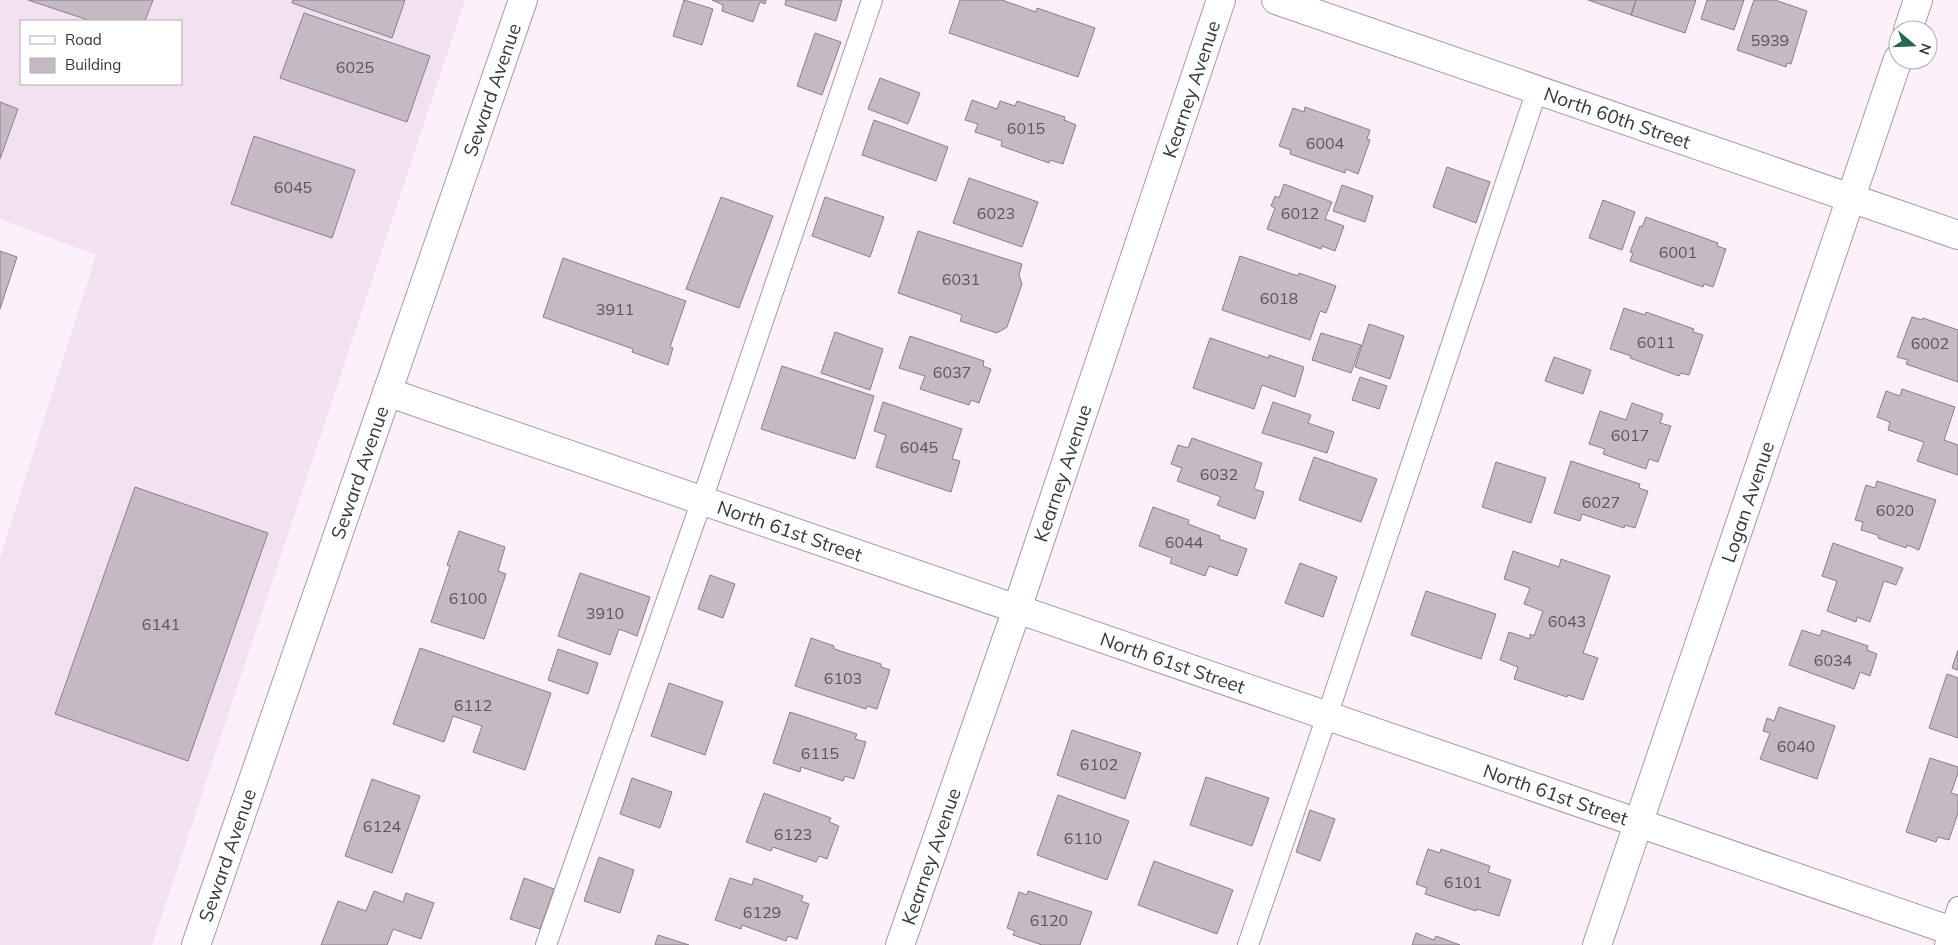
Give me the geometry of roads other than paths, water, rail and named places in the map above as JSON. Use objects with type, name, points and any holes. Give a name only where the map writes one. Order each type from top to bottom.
[{"type":"street","name":"Seward Avenue","points":[[196,945],[523,0]]},
{"type":"street","name":"Kearney Avenue","points":[[900,945],[1017,609],[1221,0]]},
{"type":"street","name":"North 60th Street","points":[[1276,0],[1958,235]]},
{"type":"street","points":[[1911,20],[1918,0]]},
{"type":"street","name":"Logan Avenue","points":[[1597,945],[1894,70]]},
{"type":"street","name":"North 61st Street","points":[[387,392],[1327,716],[1953,929]]},
{"type":"lane","points":[[546,945],[702,500],[872,0]]},
{"type":"lane","points":[[1248,945],[1327,716],[1537,90]]}]
